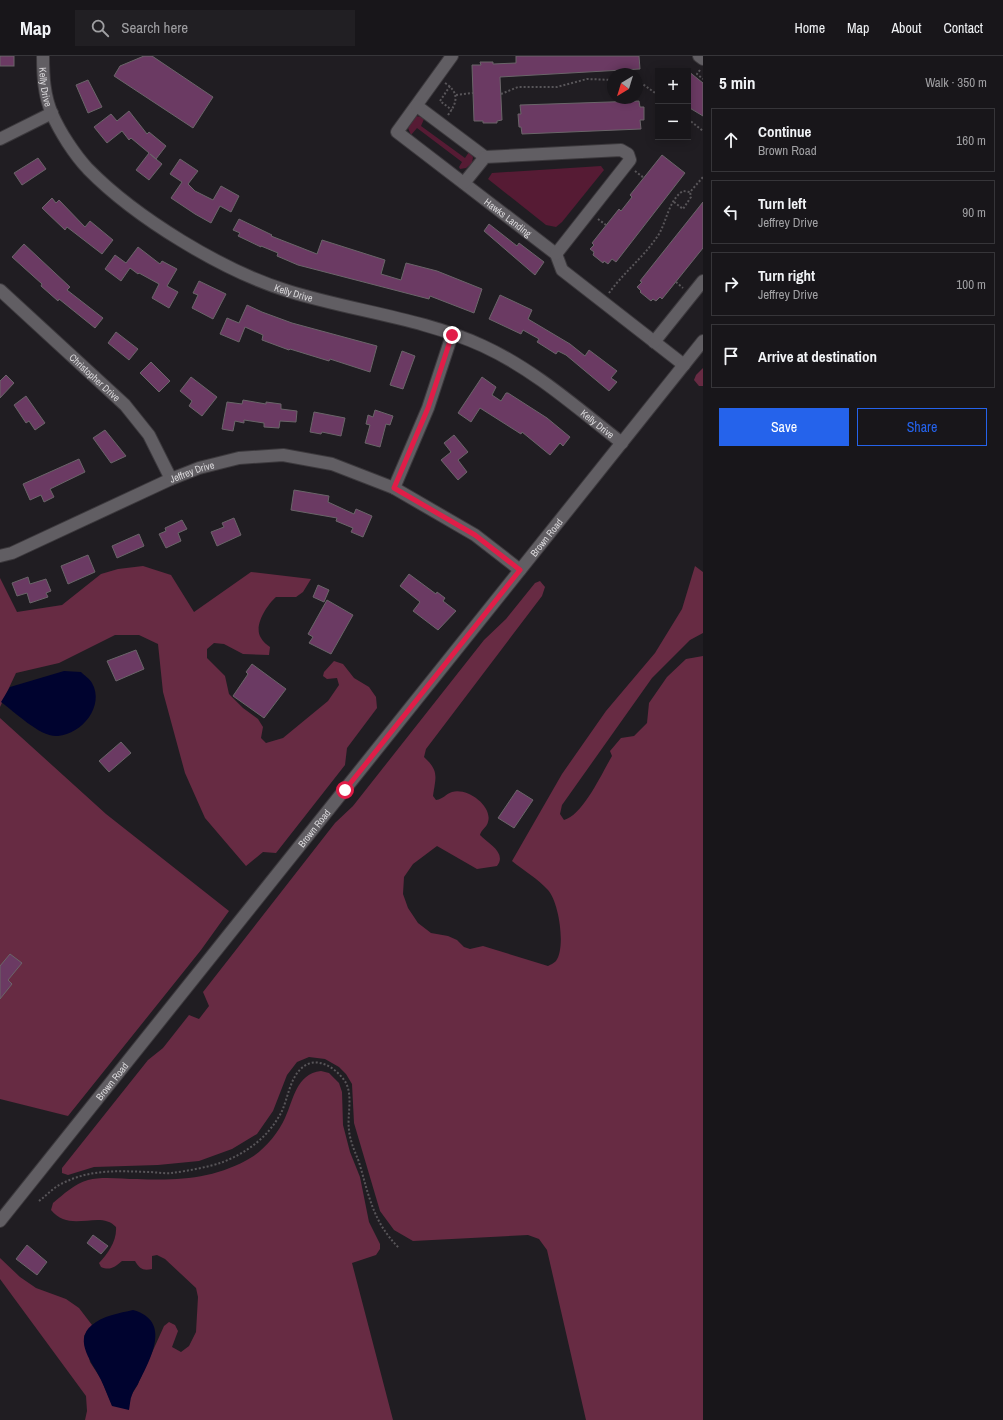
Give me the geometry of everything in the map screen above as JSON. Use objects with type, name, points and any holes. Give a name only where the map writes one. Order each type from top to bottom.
[{"type":"street","name":"Kelly Drive","points":[[43,56],[43,82],[52,113],[67,140],[88,168],[119,196],[160,227],[199,250],[244,273],[287,291],[452,335],[483,346],[523,367],[565,397],[622,443]]},
{"type":"street","name":"Hawks Landing","points":[[452,56],[398,132],[556,254],[562,270],[684,365]]},
{"type":"street","points":[[699,56],[703,59]]},
{"type":"street","points":[[417,106],[485,157],[621,150],[628,154],[630,160],[556,254]]},
{"type":"street","points":[[0,139],[52,113]]},
{"type":"street","points":[[464,183],[485,157]]},
{"type":"street","points":[[654,342],[703,281]]},
{"type":"street","name":"Christopher Drive","points":[[0,290],[125,405],[149,435],[171,479]]},
{"type":"street","points":[[394,488],[428,408],[452,335]]},
{"type":"street","name":"Brown Road","points":[[0,1221],[703,341]]},
{"type":"street","name":"Jeffrey Drive","points":[[0,556],[12,553],[171,479],[199,468],[239,458],[283,455],[332,464],[394,488],[475,535],[520,570]]},
{"type":"path","points":[[699,80],[702,78],[697,74],[703,66]]},
{"type":"path","points":[[438,77],[450,86],[456,95],[455,105],[441,124]]},
{"type":"path","points":[[501,94],[518,87],[556,87],[587,79],[607,80]]},
{"type":"path","points":[[643,84],[655,93]]},
{"type":"path","points":[[450,86],[440,101],[452,110]]},
{"type":"path","points":[[456,95],[473,93]]},
{"type":"path","points":[[691,121],[703,131]]},
{"type":"path","points":[[674,202],[683,209],[690,200],[690,192],[703,177]]},
{"type":"path","points":[[602,302],[659,233],[674,202],[683,192],[690,192]]},
{"type":"path","points":[[39,1201],[62,1184],[85,1174],[108,1170],[172,1173],[222,1162],[253,1147],[268,1132],[281,1112],[291,1084],[299,1071],[308,1064],[321,1063],[336,1071],[346,1084],[349,1094],[349,1131],[375,1215],[388,1236],[399,1248]]},
{"type":"shaded area","points":[[415,116],[423,117],[424,119],[421,126],[465,158],[469,152],[473,157],[472,163],[466,168],[460,169],[459,167],[462,162],[417,128],[411,135],[408,128]]},
{"type":"shaded area","points":[[601,166],[604,170],[562,222],[556,227],[546,225],[488,179],[492,173]]},
{"type":"shaded area","points":[[703,368],[703,386],[699,386],[694,380],[696,375]]},
{"type":"shaded area","points":[[143,566],[171,575],[194,612],[251,572],[311,579],[303,592],[296,597],[276,597],[265,610],[260,622],[259,633],[263,641],[270,647],[269,655],[243,654],[224,644],[214,643],[207,649],[207,658],[225,676],[229,694],[243,708],[258,719],[263,727],[261,738],[266,743],[283,738],[328,701],[339,685],[337,678],[327,679],[323,676],[324,672],[334,661],[343,664],[354,678],[369,687],[376,697],[377,708],[347,748],[345,765],[276,853],[263,852],[246,866],[205,818],[185,773],[163,692],[158,644],[139,635],[115,635],[59,663],[16,673],[0,707],[0,578],[17,612],[62,605],[101,574],[118,569]]},
{"type":"shaded area","points":[[695,566],[703,572],[703,633],[690,640],[652,678],[562,805],[560,814],[564,820],[571,817],[578,810],[585,802],[612,756],[610,751],[621,738],[634,736],[647,723],[649,703],[667,677],[686,659],[703,656],[703,1420],[586,1420],[547,1250],[539,1239],[528,1235],[413,1241],[394,1230],[380,1211],[354,1123],[352,1084],[346,1074],[339,1067],[325,1059],[309,1057],[297,1062],[287,1075],[273,1111],[257,1134],[232,1149],[199,1161],[158,1165],[94,1167],[68,1175],[62,1173],[62,1168],[148,1060],[163,1048],[189,1015],[199,1019],[209,1006],[203,992],[335,823],[353,806],[484,640],[506,619],[535,583],[540,581],[545,587],[542,596],[426,749],[424,757],[434,770],[435,779],[433,796],[436,800],[441,799],[452,792],[458,791],[471,795],[483,804],[489,816],[488,822],[480,835],[496,849],[500,857],[500,861],[497,866],[477,869],[437,846],[413,864],[404,877],[403,894],[408,908],[418,923],[431,933],[448,936],[457,940],[464,947],[470,949],[483,946],[548,966],[556,961],[561,946],[561,936],[558,914],[552,896],[540,882],[512,861],[562,774],[606,711],[655,653],[682,609]]},
{"type":"shaded area","points":[[0,718],[106,814],[229,911],[201,950],[68,1116],[0,1099]]},
{"type":"shaded area","points":[[321,1071],[329,1073],[339,1083],[342,1092],[343,1125],[350,1152],[360,1177],[369,1222],[380,1244],[380,1249],[376,1255],[352,1263],[393,1420],[85,1420],[87,1411],[86,1396],[0,1279],[0,1258],[20,1277],[36,1288],[66,1299],[79,1308],[92,1325],[84,1336],[90,1362],[101,1379],[112,1405],[132,1394],[164,1326],[169,1322],[175,1325],[178,1331],[172,1347],[181,1352],[189,1346],[196,1332],[198,1297],[196,1288],[165,1259],[157,1255],[152,1256],[152,1269],[142,1269],[135,1261],[122,1261],[115,1267],[110,1268],[101,1267],[99,1263],[109,1251],[115,1237],[116,1227],[109,1222],[102,1220],[76,1221],[59,1217],[51,1210],[53,1203],[74,1187],[88,1180],[106,1178],[152,1180],[181,1179],[210,1174],[238,1164],[257,1154],[271,1140],[279,1129],[301,1082],[313,1073]]},
{"type":"water","points":[[64,671],[81,672],[91,682],[95,692],[96,701],[89,717],[83,724],[67,734],[51,736],[44,733],[28,724],[1,702],[10,687]]},
{"type":"water","points":[[133,1310],[145,1315],[152,1323],[155,1331],[155,1341],[148,1363],[132,1394],[129,1410],[112,1406],[101,1380],[86,1352],[84,1338],[86,1331],[101,1319]]},
{"type":"building","points":[[0,56],[14,56],[14,66],[0,66]]},
{"type":"building","points":[[144,56],[152,56],[213,97],[193,128],[114,76],[120,66]]},
{"type":"building","points":[[516,56],[639,56],[640,68],[607,68],[607,71],[500,77],[502,120],[497,121],[497,123],[483,123],[483,121],[474,121],[472,65],[481,65],[480,62],[493,62],[493,64],[516,63]]},
{"type":"building","points":[[691,73],[703,83],[703,116],[691,109]]},
{"type":"building","points":[[88,80],[102,107],[88,113],[76,85]]},
{"type":"building","points":[[607,102],[607,104],[640,104],[640,107],[644,107],[644,120],[640,120],[641,129],[522,134],[521,127],[519,127],[518,114],[521,114],[520,105]]},
{"type":"building","points":[[129,111],[147,134],[149,132],[166,146],[156,159],[162,164],[149,180],[136,170],[149,153],[131,138],[129,140],[122,131],[107,143],[94,127],[111,114],[117,121]]},
{"type":"building","points":[[662,155],[685,173],[616,262],[612,259],[608,264],[604,261],[603,263],[593,255],[594,252],[590,249],[594,245],[592,243],[619,209],[621,211],[632,197],[630,195]]},
{"type":"building","points":[[38,158],[46,169],[22,185],[14,173]]},
{"type":"building","points":[[180,159],[198,171],[188,184],[195,191],[213,200],[221,186],[239,196],[231,212],[220,206],[211,223],[171,198],[182,182],[170,174]]},
{"type":"building","points":[[52,198],[56,203],[59,200],[85,227],[90,221],[113,240],[102,254],[67,227],[65,230],[42,208]]},
{"type":"building","points":[[703,202],[703,248],[662,299],[660,297],[656,301],[653,299],[651,301],[640,292],[641,291],[637,287],[642,282],[640,281]]},
{"type":"building","points":[[239,219],[272,235],[271,236],[317,254],[322,240],[385,260],[381,274],[401,280],[406,263],[437,271],[482,289],[474,313],[430,296],[429,299],[298,265],[277,256],[278,253],[238,236],[240,233],[233,230]]},
{"type":"building","points":[[489,224],[517,246],[519,243],[544,262],[535,275],[484,231]]},
{"type":"building","points":[[24,244],[70,287],[67,290],[103,318],[95,328],[59,299],[58,301],[41,286],[42,284],[12,257]]},
{"type":"building","points":[[138,247],[160,264],[162,261],[177,269],[167,286],[178,292],[169,308],[152,298],[159,284],[139,273],[138,274],[130,268],[121,281],[105,269],[115,255],[126,263]]},
{"type":"building","points":[[199,281],[226,294],[213,319],[192,308],[198,295],[193,293]]},
{"type":"building","points":[[500,295],[532,310],[528,319],[570,344],[585,356],[589,350],[617,371],[611,378],[617,382],[609,391],[566,355],[558,351],[556,354],[537,342],[539,339],[523,330],[521,334],[489,319]]},
{"type":"building","points":[[247,305],[292,323],[377,346],[370,372],[330,359],[329,361],[290,349],[289,350],[262,340],[263,335],[245,327],[239,342],[220,334],[227,318],[239,323]]},
{"type":"building","points":[[116,332],[138,349],[129,360],[108,343]]},
{"type":"building","points":[[402,351],[415,356],[403,389],[390,385]]},
{"type":"building","points":[[151,362],[170,381],[159,392],[140,373]]},
{"type":"building","points":[[6,375],[14,383],[0,398],[0,381]]},
{"type":"building","points":[[191,377],[217,397],[202,416],[189,406],[192,401],[180,391]]},
{"type":"building","points":[[482,377],[496,387],[492,395],[501,401],[506,393],[508,393],[547,418],[570,437],[563,446],[560,443],[550,455],[522,432],[521,434],[480,408],[471,422],[458,413]]},
{"type":"building","points":[[26,396],[45,423],[35,430],[29,421],[26,423],[14,405]]},
{"type":"building","points":[[243,400],[266,404],[266,402],[281,404],[281,409],[297,411],[296,422],[280,421],[279,428],[264,427],[264,423],[244,420],[244,423],[235,421],[233,431],[222,429],[227,402],[242,404]]},
{"type":"building","points":[[375,410],[393,416],[390,425],[386,424],[380,447],[365,443],[370,425],[366,424],[368,415],[373,417]]},
{"type":"building","points":[[314,412],[345,418],[341,436],[322,432],[321,434],[310,432]]},
{"type":"building","points":[[105,430],[126,456],[111,463],[93,438]]},
{"type":"building","points":[[454,435],[468,452],[458,460],[467,472],[458,480],[441,460],[451,452],[444,443]]},
{"type":"building","points":[[79,459],[85,472],[50,489],[54,497],[44,502],[41,495],[30,500],[23,484]]},
{"type":"building","points":[[294,490],[329,496],[328,502],[354,514],[356,509],[372,516],[363,537],[351,532],[353,528],[336,521],[337,518],[291,510]]},
{"type":"building","points":[[234,518],[241,535],[217,546],[211,532],[224,527],[222,523]]},
{"type":"building","points":[[182,520],[187,529],[178,533],[181,541],[166,548],[159,534],[166,531],[165,528]]},
{"type":"building","points":[[139,534],[144,546],[117,558],[112,546]]},
{"type":"building","points":[[88,555],[95,572],[68,584],[61,566]]},
{"type":"building","points":[[409,574],[436,594],[437,592],[445,598],[443,601],[456,611],[438,630],[413,611],[420,602],[400,586]]},
{"type":"building","points":[[28,577],[30,584],[46,579],[51,591],[46,593],[48,597],[30,603],[27,593],[17,596],[12,583]]},
{"type":"building","points":[[318,585],[329,590],[324,602],[313,597]]},
{"type":"building","points":[[327,600],[353,615],[331,654],[309,643],[313,637],[308,634]]},
{"type":"building","points":[[136,650],[144,669],[116,681],[107,661]]},
{"type":"building","points":[[252,664],[286,689],[264,718],[233,696],[248,674],[246,672]]},
{"type":"building","points":[[121,742],[131,753],[109,772],[99,761]]},
{"type":"building","points":[[517,790],[533,800],[514,828],[498,818]]},
{"type":"building","points":[[10,954],[22,963],[8,980],[12,984],[0,999],[0,966]]},
{"type":"building","points":[[93,1235],[108,1246],[101,1254],[87,1243]]},
{"type":"building","points":[[27,1245],[47,1262],[37,1275],[16,1259]]},
{"type":"route","points":[[345,790],[520,570],[475,535],[394,488],[428,408],[452,335]]}]
